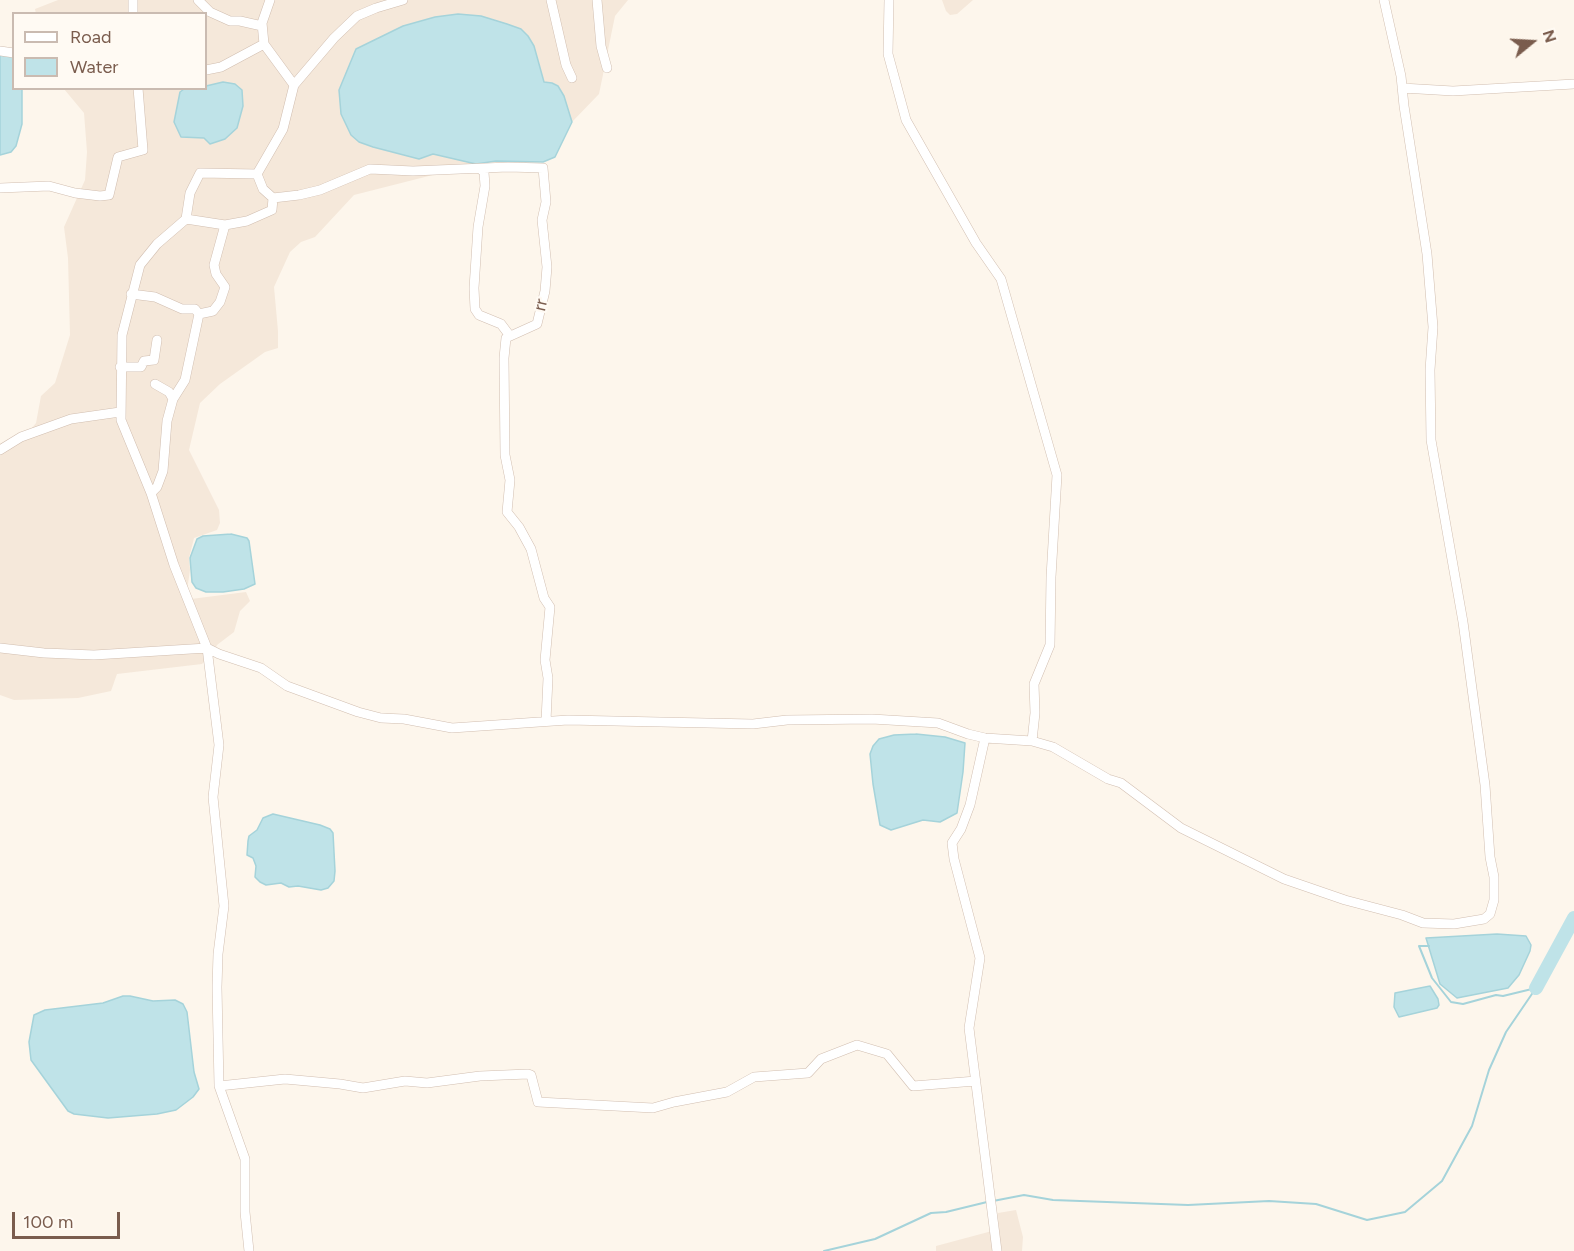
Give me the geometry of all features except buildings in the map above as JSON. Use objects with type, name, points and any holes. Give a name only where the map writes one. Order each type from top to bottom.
[{"type":"street","points":[[198,0],[210,12],[230,21],[262,26]]},
{"type":"street","points":[[270,0],[262,26],[264,44],[294,85]]},
{"type":"street","points":[[257,174],[283,129],[294,85],[334,38],[357,16],[403,0]]},
{"type":"street","points":[[551,0],[566,65],[573,78]]},
{"type":"street","points":[[597,0],[601,46],[607,68]]},
{"type":"street","points":[[889,0],[888,54],[906,120],[976,243],[1001,279],[1057,475],[1050,645],[1034,684],[1035,713],[1032,741]]},
{"type":"street","points":[[0,648],[94,655],[207,648],[261,668],[287,686],[358,712],[381,718],[404,719],[452,728],[568,720],[753,724],[787,720],[872,719],[938,723],[985,738],[1032,741],[1053,747],[1108,779],[1121,783],[1181,828],[1284,879],[1423,923],[1484,919],[1490,914],[1494,900],[1485,785],[1463,622],[1431,440],[1430,370],[1433,341],[1427,254],[1402,88],[1384,0]]},
{"type":"street","points":[[207,70],[221,67],[264,44]]},
{"type":"street","points":[[1402,88],[1453,91],[1574,84]]},
{"type":"street","points":[[0,188],[49,186],[75,193],[109,195],[118,157],[143,150],[138,90]]},
{"type":"street","name":"rr","points":[[273,198],[320,190],[370,169],[413,171],[508,166],[543,168],[546,202],[542,220],[547,267],[545,291],[537,324],[510,336]]},
{"type":"street","points":[[480,169],[484,172],[485,186],[478,227],[475,309],[479,315],[501,324],[510,336],[506,338],[504,345],[505,455],[510,480],[507,512],[519,527],[531,549],[544,598],[550,608],[545,660],[548,678],[546,721]]},
{"type":"street","points":[[249,1251],[245,1159],[219,1086],[217,987],[218,954],[224,906],[213,797],[219,745],[207,648],[174,565],[151,493],[121,420],[120,367],[122,335],[140,265],[157,244],[186,219],[190,193],[200,173],[257,174]]},
{"type":"street","points":[[186,219],[225,225],[247,221],[272,210],[273,198],[263,189],[257,174]]},
{"type":"street","points":[[199,314],[213,311],[220,302],[225,287],[216,274],[214,265],[225,225]]},
{"type":"street","points":[[132,294],[155,297],[182,309],[195,309],[199,314]]},
{"type":"street","points":[[151,493],[157,487],[163,471],[167,421],[173,399],[185,380],[199,314]]},
{"type":"street","points":[[120,367],[141,367],[144,361],[154,360],[156,340]]},
{"type":"street","points":[[155,384],[169,392],[173,399]]},
{"type":"street","points":[[0,450],[21,437],[70,419],[120,412]]},
{"type":"street","points":[[985,738],[970,805],[962,829],[952,843],[954,859],[980,957],[969,1028],[997,1251]]},
{"type":"street","points":[[219,1086],[285,1079],[374,1088],[405,1082],[427,1083],[480,1076],[528,1074],[531,1075],[538,1102],[653,1108],[728,1092],[754,1077],[808,1073],[821,1059],[857,1046],[887,1054],[913,1086],[976,1081]]},
{"type":"shaded area","points":[[58,0],[628,0],[615,16],[599,94],[572,122],[564,96],[552,83],[544,83],[534,46],[528,36],[521,29],[507,24],[481,16],[403,26],[356,49],[339,90],[359,142],[419,159],[433,154],[476,164],[354,195],[315,237],[301,242],[290,252],[274,287],[278,348],[265,352],[220,384],[200,403],[189,450],[219,510],[220,523],[217,530],[194,538],[189,558],[187,591],[191,599],[246,592],[250,601],[240,611],[234,632],[217,645],[202,664],[117,674],[111,691],[78,698],[14,700],[0,695],[0,444],[26,435],[36,423],[41,396],[55,383],[70,335],[68,258],[64,227],[85,180],[87,152],[84,113],[65,90],[207,90],[207,12],[36,12],[35,9]]},
{"type":"shaded area","points":[[942,0],[973,0],[957,14],[950,15]]},
{"type":"shaded area","points":[[1016,1210],[1023,1237],[1022,1251],[999,1251],[998,1213]]},
{"type":"shaded area","points":[[992,1231],[996,1251],[936,1251],[936,1246]]},
{"type":"water","points":[[458,14],[481,16],[507,24],[521,29],[528,36],[534,46],[544,82],[558,86],[564,96],[572,122],[555,157],[543,162],[496,161],[476,164],[433,154],[419,159],[373,147],[359,142],[351,135],[341,114],[339,90],[356,49],[403,26],[435,17]]},
{"type":"water","points":[[0,54],[12,56],[12,90],[22,90],[22,124],[16,146],[11,152],[0,155]]},
{"type":"water","points":[[223,82],[235,84],[242,90],[243,106],[237,128],[225,139],[210,144],[204,138],[181,137],[174,122],[180,92],[207,90],[207,86]]},
{"type":"water","points":[[231,534],[247,538],[249,541],[255,584],[244,589],[223,592],[206,592],[196,588],[192,582],[190,558],[197,539],[203,536]]},
{"type":"water","points":[[916,734],[945,737],[965,743],[957,813],[940,822],[923,820],[891,830],[880,825],[870,754],[879,739],[894,735]]},
{"type":"water","points":[[273,814],[320,825],[330,829],[333,833],[335,871],[334,881],[328,888],[321,890],[298,886],[289,887],[281,883],[266,885],[255,877],[256,866],[253,858],[247,855],[249,836],[257,830],[263,818]]},
{"type":"water","points":[[1497,934],[1526,936],[1531,945],[1519,975],[1508,988],[1457,998],[1440,984],[1426,938]]},
{"type":"water","points":[[1430,986],[1438,999],[1437,1008],[1399,1017],[1394,1007],[1395,993]]},
{"type":"water","points":[[123,996],[153,1001],[175,1000],[183,1004],[187,1012],[194,1072],[199,1089],[193,1097],[176,1110],[157,1114],[108,1118],[74,1114],[68,1111],[31,1060],[29,1042],[34,1015],[45,1010],[103,1003]]},
{"type":"waterway","points":[[1536,988],[1574,918]]},
{"type":"waterway","points":[[1429,946],[1419,946],[1432,978],[1451,1002],[1463,1004],[1536,988]]},
{"type":"waterway","points":[[993,1201],[1024,1195],[1053,1200],[1188,1205],[1269,1201],[1316,1204],[1367,1220],[1405,1212],[1442,1181],[1472,1126],[1489,1070],[1506,1032],[1536,988]]},
{"type":"waterway","points":[[824,1251],[875,1239],[931,1213],[946,1212],[987,1202]]}]
